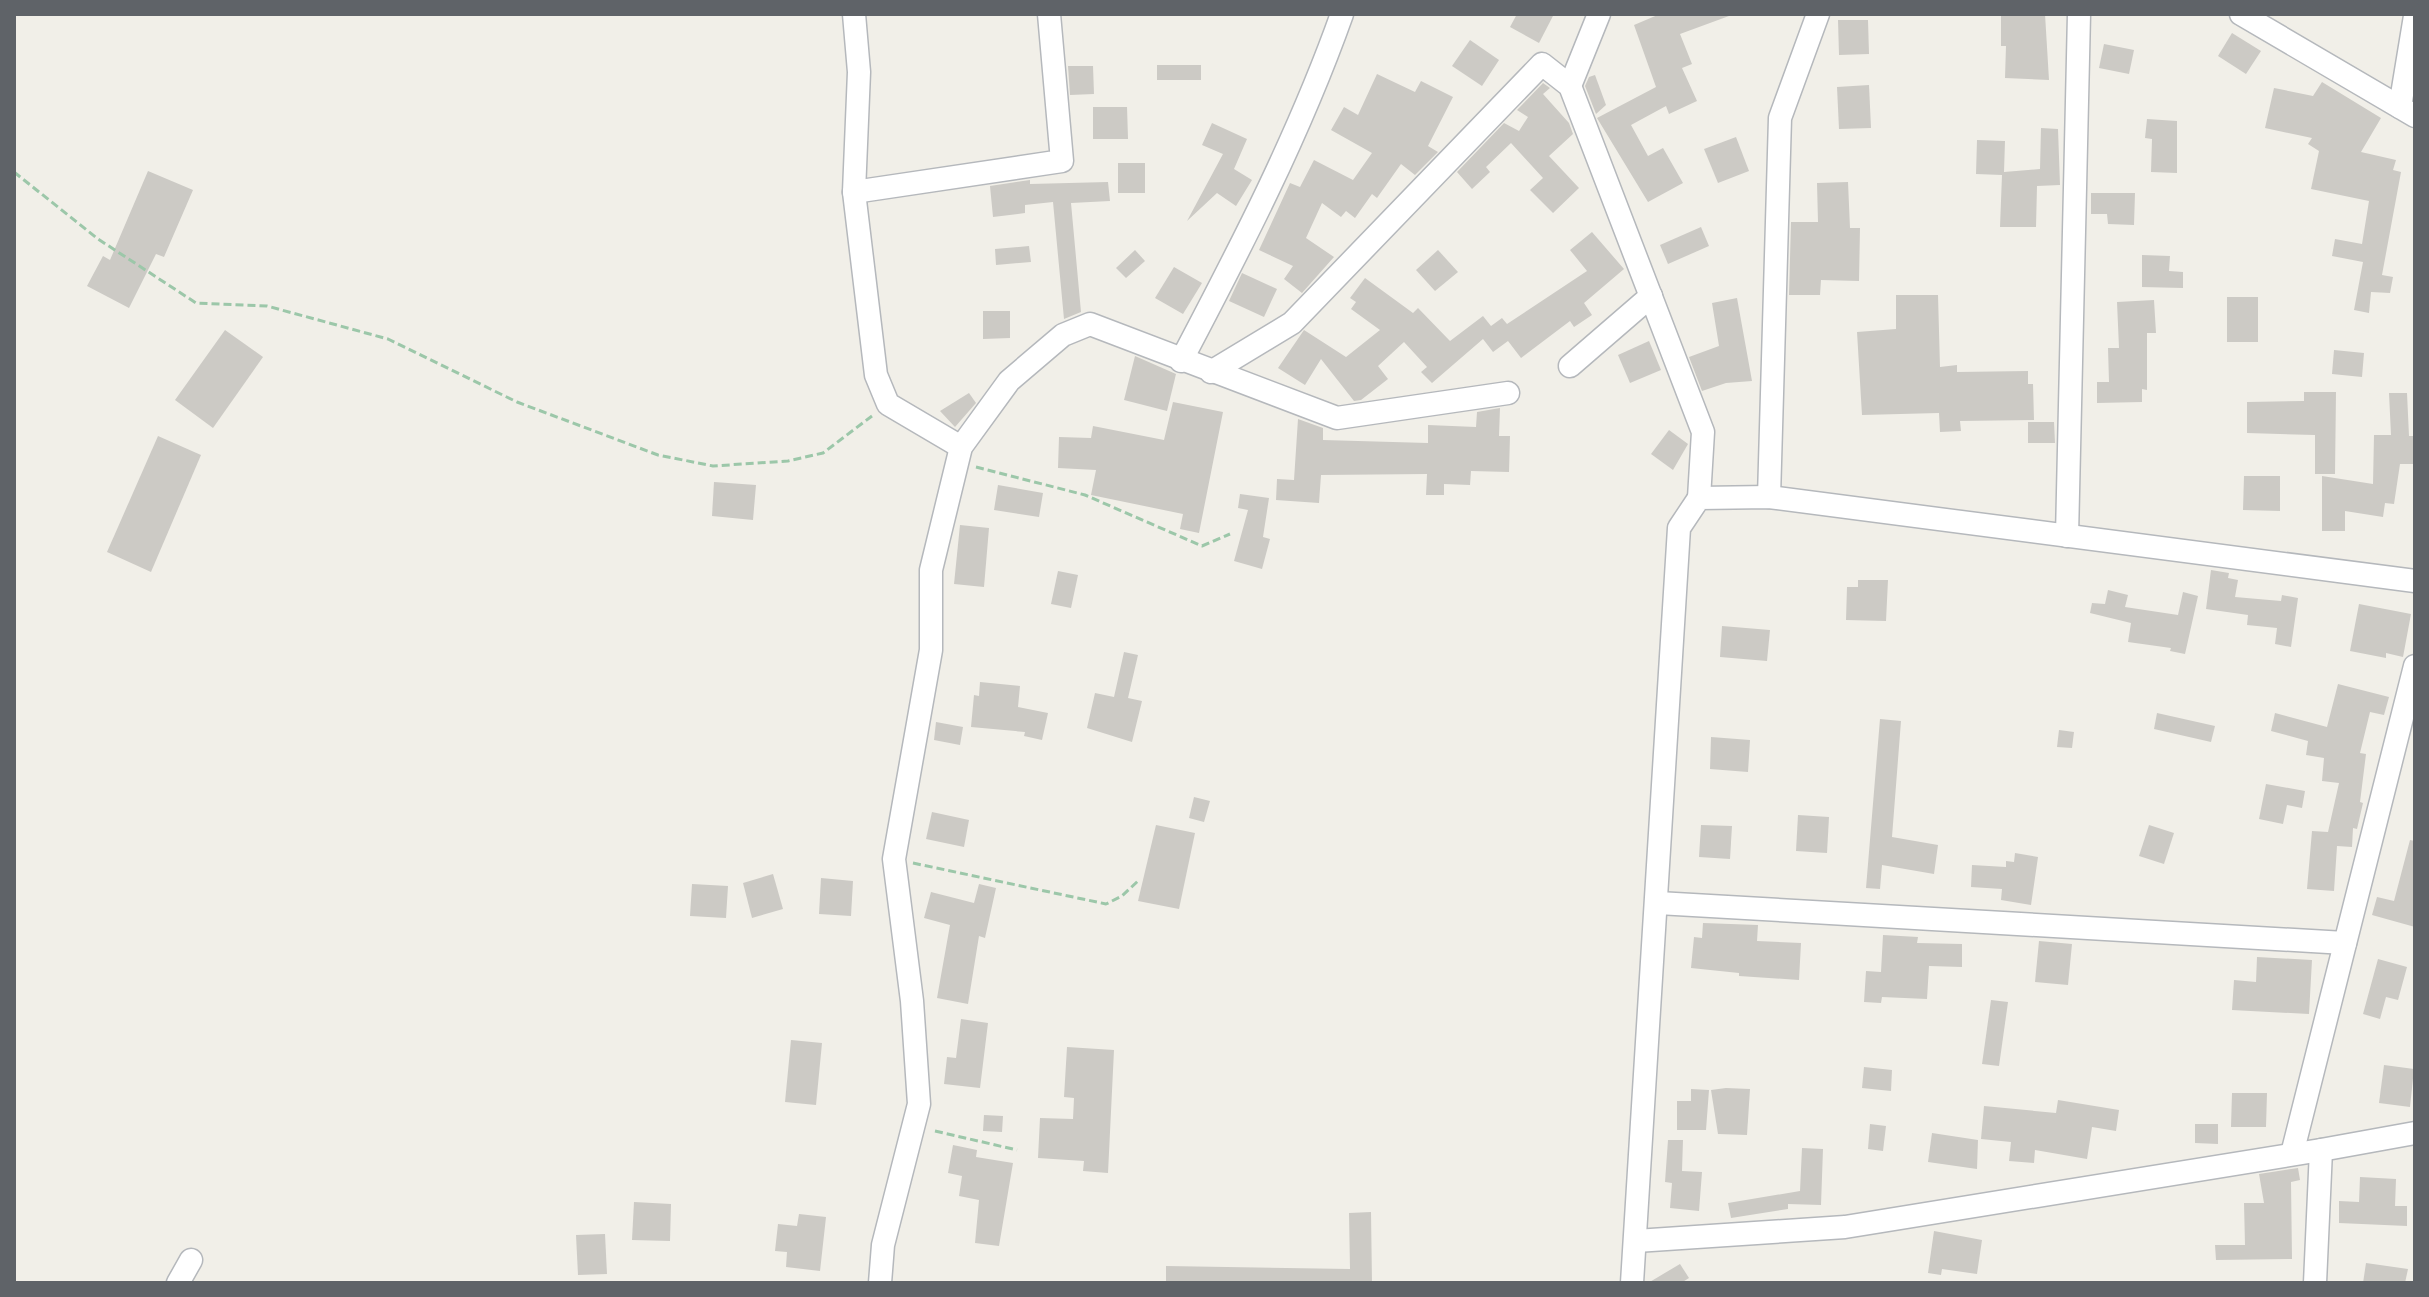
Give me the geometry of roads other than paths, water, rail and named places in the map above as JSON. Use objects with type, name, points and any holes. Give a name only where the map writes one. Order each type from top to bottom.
[{"type":"street","points":[[854,14],[859,72],[854,192],[876,375],[888,404],[959,455]]},
{"type":"street","points":[[854,192],[1062,161],[1049,14]]},
{"type":"street","points":[[1181,361],[1273,185],[1314,91],[1342,14]]},
{"type":"street","points":[[1570,86],[1599,14]]},
{"type":"street","points":[[1769,497],[1780,118],[1818,14]]},
{"type":"street","points":[[2067,536],[2079,14]]},
{"type":"street","points":[[2241,14],[2408,112],[2415,16]]},
{"type":"street","points":[[1211,372],[1292,323],[1542,64],[1570,86],[1703,432],[1699,498],[1679,528],[1632,1283]]},
{"type":"street","points":[[1570,366],[1651,296]]},
{"type":"street","points":[[880,1283],[883,1245],[919,1104],[912,1001],[894,859],[931,650],[931,570],[959,455],[1009,381],[1063,335],[1090,324],[1337,418],[1508,393]]},
{"type":"street","points":[[1699,498],[1769,497],[2415,581]]},
{"type":"street","points":[[2292,1154],[2415,666]]},
{"type":"street","points":[[1658,903],[2345,943]]},
{"type":"street","points":[[1636,1241],[1845,1227],[2415,1133]]},
{"type":"street","points":[[2315,1283],[2321,1150]]},
{"type":"street","points":[[178,1283],[191,1260]]}]
